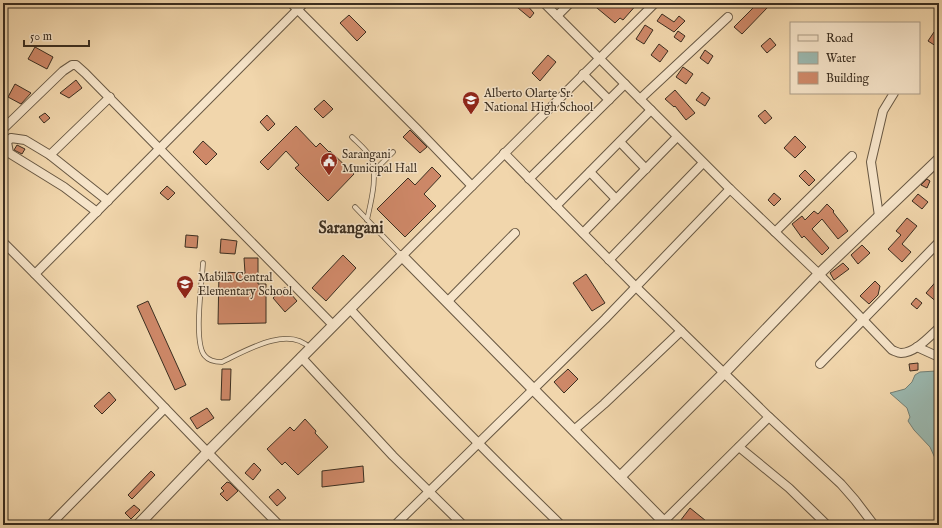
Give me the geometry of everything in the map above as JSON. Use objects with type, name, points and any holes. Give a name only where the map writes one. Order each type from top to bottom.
[{"type":"street","points":[[291,3],[418,129],[472,186]]},
{"type":"street","points":[[35,274],[304,3]]},
{"type":"street","points":[[544,3],[703,163],[819,274],[892,350],[900,354],[909,352],[939,328]]},
{"type":"street","points":[[557,16],[570,3]]},
{"type":"street","points":[[138,525],[207,452],[310,348],[655,3]]},
{"type":"street","points":[[640,99],[728,17]]},
{"type":"street","points":[[3,129],[63,71],[72,65],[80,68],[161,148],[209,200],[333,325]]},
{"type":"street","points":[[583,74],[609,100]]},
{"type":"street","points":[[529,179],[625,84]]},
{"type":"street","points":[[879,216],[870,162],[883,111],[893,94]]},
{"type":"street","points":[[50,155],[110,97]]},
{"type":"street","points":[[556,206],[651,110]]},
{"type":"street","points":[[583,233],[677,137]]},
{"type":"street","points":[[97,212],[64,187],[9,153],[7,142],[11,138],[25,140],[50,155],[108,201]]},
{"type":"street","points":[[620,142],[646,169]]},
{"type":"street","points":[[504,153],[636,287],[769,417],[841,484],[856,500],[874,525]]},
{"type":"street","points":[[775,232],[852,156]]},
{"type":"street","points":[[620,477],[724,373],[819,274],[939,159]]},
{"type":"street","points":[[609,260],[703,163]]},
{"type":"street","points":[[590,172],[616,199]]},
{"type":"street","points":[[395,525],[636,287],[730,189]]},
{"type":"street","points":[[447,302],[516,234]]},
{"type":"street","points":[[3,242],[279,525]]},
{"type":"street","points":[[820,364],[939,242]]},
{"type":"street","points":[[402,256],[620,477],[663,524],[769,417]]},
{"type":"street","points":[[350,309],[407,371],[478,444],[561,525]]},
{"type":"street","points":[[574,430],[604,404],[681,331]]},
{"type":"street","points":[[917,347],[939,357]]},
{"type":"street","points":[[301,358],[358,420],[463,525]]},
{"type":"street","points":[[50,525],[165,408]]},
{"type":"street","points":[[739,447],[789,488],[825,523]]},
{"type":"lane","points":[[352,137],[368,154],[374,171],[367,220]]},
{"type":"lane","points":[[374,171],[393,152]]},
{"type":"lane","points":[[355,207],[402,256]]},
{"type":"lane","points":[[203,263],[198,337],[204,356],[213,362],[222,362],[270,341],[289,338],[303,342],[310,348]]},
{"type":"water","points":[[920,372],[939,372],[939,467],[930,447],[914,430],[908,421],[910,417],[907,408],[890,393],[905,389],[912,382],[915,375]]},
{"type":"building","points":[[512,3],[525,3],[534,13],[530,18]]},
{"type":"building","points":[[591,3],[638,3],[623,20],[620,18],[615,23]]},
{"type":"building","points":[[758,3],[762,3],[767,8],[742,34],[734,27]]},
{"type":"building","points":[[662,14],[674,22],[679,16],[685,21],[674,32],[657,21]]},
{"type":"building","points":[[349,15],[366,32],[357,41],[340,23]]},
{"type":"building","points":[[645,25],[653,30],[644,44],[636,39]]},
{"type":"building","points":[[678,31],[685,36],[681,42],[674,37]]},
{"type":"building","points":[[934,32],[939,35],[939,48],[928,41]]},
{"type":"building","points":[[770,38],[776,45],[767,53],[761,46]]},
{"type":"building","points":[[659,44],[668,51],[660,62],[651,55]]},
{"type":"building","points":[[35,47],[53,57],[47,69],[28,59]]},
{"type":"building","points":[[705,50],[713,56],[708,64],[700,58]]},
{"type":"building","points":[[548,55],[556,62],[540,81],[532,73]]},
{"type":"building","points":[[683,67],[693,74],[686,84],[676,77]]},
{"type":"building","points":[[76,80],[82,88],[69,98],[60,93]]},
{"type":"building","points":[[15,84],[31,93],[21,104],[8,97]]},
{"type":"building","points":[[675,90],[695,113],[686,120],[675,106],[674,107],[665,99]]},
{"type":"building","points":[[702,92],[710,98],[705,106],[696,100]]},
{"type":"building","points":[[324,100],[333,109],[323,118],[314,109]]},
{"type":"building","points":[[765,110],[772,118],[765,124],[758,116]]},
{"type":"building","points":[[45,113],[50,118],[44,123],[39,117]]},
{"type":"building","points":[[267,115],[275,124],[268,131],[260,122]]},
{"type":"building","points":[[296,126],[316,147],[320,143],[354,174],[328,201],[295,168],[299,165],[286,151],[268,170],[260,162]]},
{"type":"building","points":[[410,130],[427,147],[420,153],[403,137]]},
{"type":"building","points":[[795,136],[806,147],[795,158],[784,148]]},
{"type":"building","points":[[203,141],[217,154],[206,165],[193,152]]},
{"type":"building","points":[[17,145],[25,149],[22,154],[14,150]]},
{"type":"building","points":[[432,167],[441,176],[424,194],[436,206],[405,237],[377,209],[408,178],[415,185]]},
{"type":"building","points":[[805,170],[815,180],[809,186],[799,176]]},
{"type":"building","points":[[927,179],[930,181],[927,188],[921,185]]},
{"type":"building","points":[[167,186],[175,193],[168,200],[160,193]]},
{"type":"building","points":[[774,193],[781,199],[774,206],[768,200]]},
{"type":"building","points":[[918,194],[928,202],[922,209],[912,201]]},
{"type":"building","points":[[827,204],[834,211],[833,212],[848,231],[838,239],[822,219],[812,229],[829,248],[822,255],[804,236],[802,238],[792,224],[802,216],[805,220],[814,211],[818,214]]},
{"type":"building","points":[[907,218],[917,226],[902,244],[911,252],[902,262],[888,249],[901,235],[896,231]]},
{"type":"building","points":[[186,235],[198,236],[197,248],[185,247]]},
{"type":"building","points":[[221,239],[237,241],[235,254],[220,253]]},
{"type":"building","points":[[862,245],[870,253],[858,264],[851,255]]},
{"type":"building","points":[[343,255],[356,268],[326,301],[312,288]]},
{"type":"building","points":[[244,258],[258,258],[258,284],[266,284],[266,323],[218,324],[219,272],[245,273]]},
{"type":"building","points":[[843,263],[849,269],[834,280],[830,273]]},
{"type":"building","points":[[586,274],[605,303],[592,311],[573,283]]},
{"type":"building","points":[[939,278],[939,304],[926,293]]},
{"type":"building","points":[[875,281],[880,286],[878,295],[869,304],[860,296]]},
{"type":"building","points":[[285,287],[297,301],[285,312],[273,298]]},
{"type":"building","points":[[916,298],[922,303],[917,309],[911,304]]},
{"type":"building","points":[[148,301],[186,385],[175,390],[137,306]]},
{"type":"building","points":[[918,363],[918,370],[910,371],[909,364]]},
{"type":"building","points":[[222,369],[231,369],[230,400],[221,400]]},
{"type":"building","points":[[568,369],[578,379],[564,393],[554,382]]},
{"type":"building","points":[[109,392],[116,400],[102,414],[94,406]]},
{"type":"building","points":[[207,408],[214,418],[197,429],[190,418]]},
{"type":"building","points":[[305,419],[328,447],[298,475],[285,462],[282,465],[267,449],[290,427],[294,431]]},
{"type":"building","points":[[254,463],[261,470],[253,480],[245,473]]},
{"type":"building","points":[[363,466],[364,482],[322,487],[322,471]]},
{"type":"building","points":[[151,471],[155,475],[132,499],[128,495]]},
{"type":"building","points":[[227,482],[238,491],[227,501],[220,494],[224,491],[221,488]]},
{"type":"building","points":[[278,489],[286,498],[277,506],[269,497]]},
{"type":"building","points":[[134,505],[140,510],[131,519],[125,513]]},
{"type":"building","points":[[690,508],[711,525],[677,525]]},
{"type":"place","name":"Alberto Olarte Sr. National High School","points":[[471,115]]},
{"type":"place","name":"Sarangani Municipal Hall","points":[[329,176]]},
{"type":"place","name":"Mabila Central Elementary School","points":[[185,299]]},
{"type":"district","name":"Sarangani","points":[[351,229]]}]
